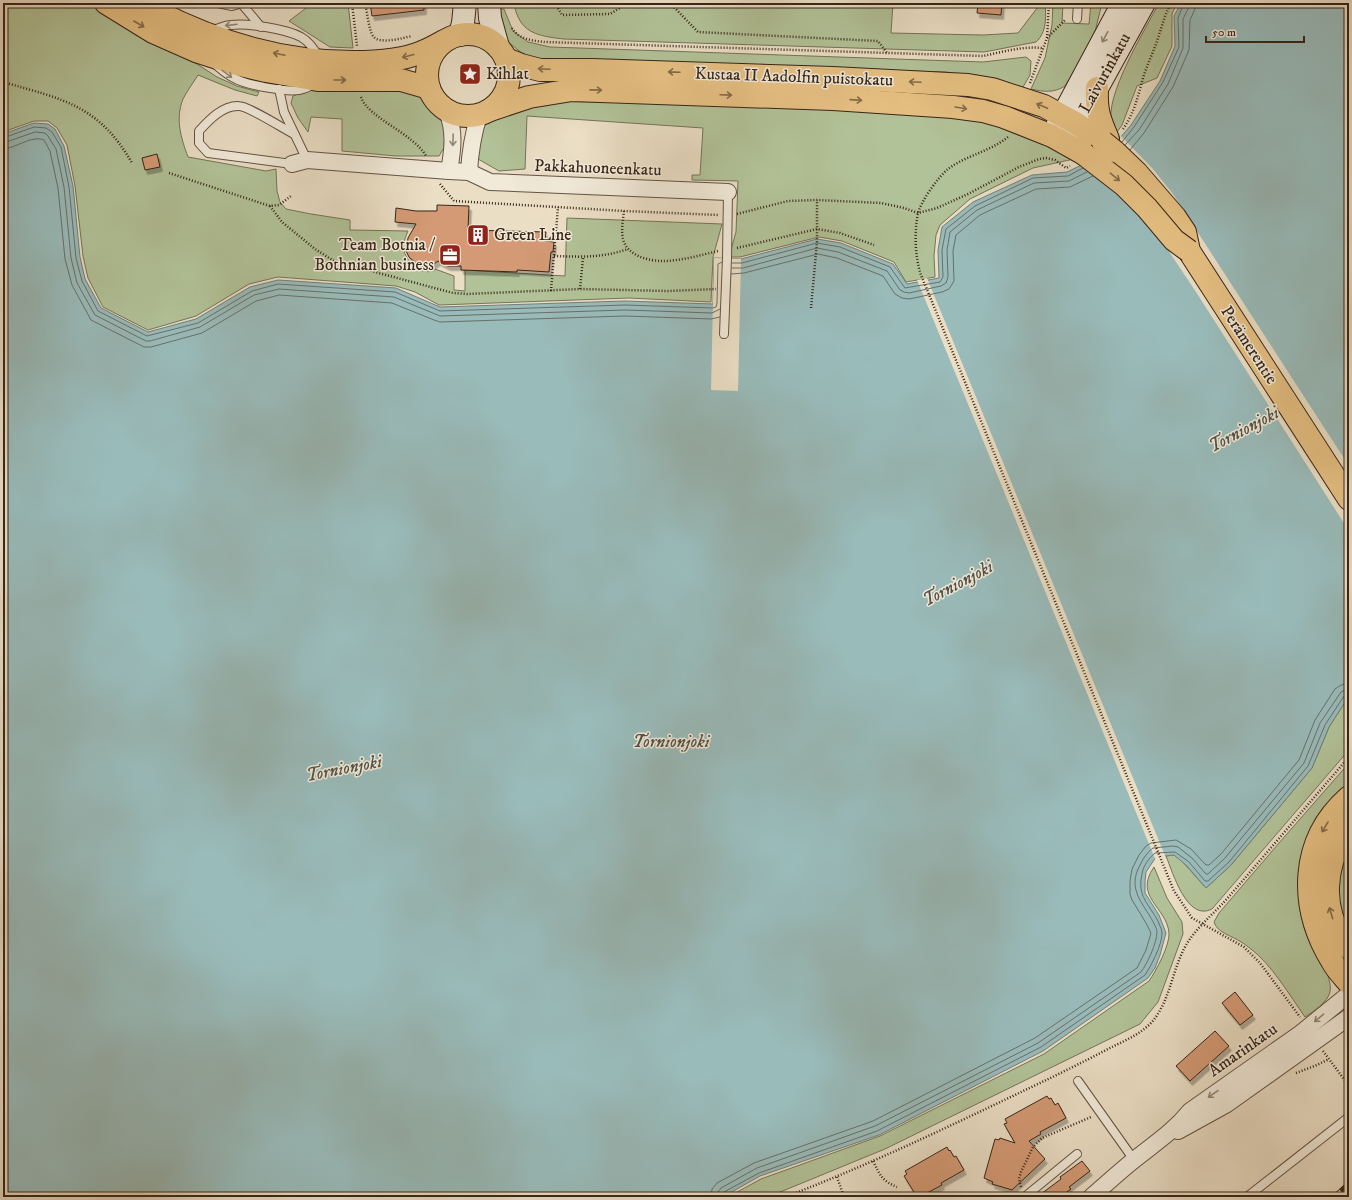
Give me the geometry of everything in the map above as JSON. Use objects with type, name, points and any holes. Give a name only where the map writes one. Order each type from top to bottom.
[{"type":"highway","points":[[106,3],[153,32],[199,42]]},
{"type":"highway","points":[[141,3],[164,16],[199,42],[233,63],[260,70],[320,70],[401,80],[429,88]]},
{"type":"highway","points":[[320,70],[396,59],[421,52],[452,38],[476,35],[492,42],[502,53],[509,75],[506,91],[499,102],[485,112],[466,116],[453,114],[439,105],[433,97],[429,88],[427,71],[429,62],[432,54],[452,38]]},
{"type":"highway","name":"Kustaa II Aadolfin puistokatu","points":[[502,53],[521,65],[540,70],[592,70],[833,78],[968,85],[992,89],[1018,96],[1044,106],[1070,120]]},
{"type":"highway","points":[[1097,88],[1096,105],[1108,144]]},
{"type":"highway","name":"Kustaa II Aadolfin puistokatu","points":[[485,112],[530,97],[572,90],[833,99],[922,104],[983,111],[1004,117],[1067,144]]},
{"type":"highway","name":"Perämerentie","points":[[1070,120],[1108,144],[1148,184],[1175,217],[1185,232],[1189,251]]},
{"type":"highway","name":"Perämerentie","points":[[1067,144],[1124,185],[1147,208],[1174,240],[1189,251],[1349,499]]},
{"type":"highway","points":[[1349,797],[1331,816],[1318,837],[1308,876],[1312,917],[1317,930],[1333,962],[1349,982]]},
{"type":"highway","points":[[1349,826],[1334,854],[1330,870],[1328,889],[1330,908],[1335,926],[1349,948]]},
{"type":"street","points":[[452,38],[463,23],[465,3]]},
{"type":"street","points":[[489,3],[490,18],[502,53]]},
{"type":"street","name":"Laivurinkatu","points":[[1067,144],[1070,120],[1123,3]]},
{"type":"street","name":"Laivurinkatu","points":[[1070,120],[1097,88],[1144,3]]},
{"type":"street","points":[[447,111],[451,122],[453,136],[449,171]]},
{"type":"street","points":[[469,172],[474,129],[485,112]]},
{"type":"street","name":"Pakkahuoneenkatu","points":[[299,162],[469,172],[490,182],[728,192]]},
{"type":"street","name":"Amarinkatu","points":[[1161,1141],[1190,1111],[1301,1033],[1349,994]]},
{"type":"street","name":"Amarinkatu","points":[[1091,1197],[1134,1160],[1161,1141],[1227,1104],[1349,1018]]},
{"type":"lane","points":[[218,3],[232,6],[242,3],[261,27]]},
{"type":"lane","points":[[1077,19],[1078,3]]},
{"type":"lane","points":[[230,24],[261,27],[286,32],[302,38],[315,51],[320,70],[309,87],[302,89],[279,89],[244,82],[234,78],[199,42],[230,24]]},
{"type":"lane","points":[[279,89],[284,112],[294,134],[299,162],[208,153],[199,143],[199,131],[208,121],[224,109],[240,105],[294,134]]},
{"type":"lane","points":[[724,334],[728,249],[728,192]]},
{"type":"lane","points":[[1078,1081],[1134,1160]]},
{"type":"lane","points":[[1247,1197],[1349,1116]]},
{"type":"lane","points":[[1028,1196],[1076,1154]]},
{"type":"path","points":[[352,3],[358,53]]},
{"type":"path","points":[[365,3],[372,36],[376,40],[386,41],[416,34]]},
{"type":"path","points":[[556,3],[562,15],[610,14],[626,3]]},
{"type":"path","points":[[670,3],[698,32],[878,41],[887,52]]},
{"type":"path","points":[[1047,38],[1049,3]]},
{"type":"path","points":[[1029,86],[1047,38],[1067,18],[1077,19]]},
{"type":"path","points":[[511,26],[513,31],[522,37],[545,42],[983,56],[1035,47],[1042,48]]},
{"type":"path","points":[[3,82],[62,100],[87,112],[114,136],[123,147],[132,163]]},
{"type":"path","points":[[1011,133],[998,145],[948,169],[935,181],[918,213],[916,240],[918,266],[1174,891],[1192,918],[1244,947],[1260,963],[1302,1020]]},
{"type":"path","points":[[169,173],[270,206],[279,204],[291,196]]},
{"type":"path","points":[[811,308],[817,229],[817,200]]},
{"type":"path","points":[[270,206],[282,222],[315,249],[334,261],[453,293],[467,294],[580,289],[668,291],[726,288]]},
{"type":"path","points":[[551,291],[558,207]]},
{"type":"path","points":[[624,211],[623,240],[628,249],[641,258],[663,261],[741,248],[817,229],[840,233],[874,245]]},
{"type":"path","points":[[554,256],[584,257],[612,255],[628,249]]},
{"type":"path","points":[[580,289],[584,257]]},
{"type":"path","points":[[785,1197],[873,1161],[1070,1069],[1140,1032],[1152,1022],[1164,1001],[1176,966],[1188,941],[1201,924],[1226,901],[1349,757]]},
{"type":"path","points":[[1323,1050],[1349,1086]]},
{"type":"path","points":[[1028,1196],[1020,1185],[1019,1179],[1033,1147],[1042,1138],[1100,1113]]},
{"type":"path","points":[[873,1161],[880,1175],[887,1183],[897,1187]]},
{"type":"path","points":[[837,1177],[844,1197]]},
{"type":"green space","points":[[3,3],[93,3],[150,42],[197,64],[217,77],[237,86],[259,92],[257,96],[235,90],[198,75],[183,99],[179,114],[181,136],[188,157],[266,171],[276,169],[277,191],[280,202],[286,209],[350,220],[350,230],[408,231],[404,243],[404,251],[408,259],[416,268],[435,269],[454,276],[454,290],[465,291],[465,270],[565,276],[567,218],[722,224],[713,257],[711,302],[629,298],[439,305],[415,292],[396,286],[278,277],[249,284],[196,316],[148,330],[103,307],[88,278],[83,256],[75,186],[67,145],[57,128],[48,121],[34,121],[3,132]]},
{"type":"green space","points":[[309,3],[348,3],[353,48],[330,47],[289,21],[310,5]]},
{"type":"green space","points":[[514,3],[893,3],[891,33],[983,35],[1018,33],[1041,3],[1045,3],[1045,19],[1044,29],[1040,38],[1036,42],[984,52],[564,39],[538,34],[525,27],[516,13]]},
{"type":"green space","points":[[1053,3],[1063,3],[1062,23],[1089,24],[1091,3],[1102,3],[1093,40],[1065,86],[1057,90],[1040,91],[1031,89],[1045,58],[1052,25]]},
{"type":"green space","points":[[1159,3],[1177,3],[1172,14],[1172,46],[1157,78],[1137,86],[1122,125],[1117,132],[1112,124],[1111,112],[1119,81],[1136,45]]},
{"type":"green space","points":[[498,9],[504,9],[513,31],[528,42],[550,47],[983,62],[1026,57],[1031,61],[1030,75],[1023,87],[946,72],[546,61],[527,57],[508,42]]},
{"type":"green space","points":[[314,88],[419,91],[441,117],[448,141],[439,156],[396,156],[342,151],[342,119],[311,117],[308,132],[298,118],[291,103],[293,96]]},
{"type":"green space","points":[[547,101],[833,107],[942,115],[1008,126],[1074,159],[1033,168],[970,199],[940,225],[936,235],[934,256],[935,277],[906,282],[894,262],[842,241],[819,237],[740,257],[729,257],[736,232],[738,181],[692,180],[692,175],[700,175],[703,128],[527,116],[525,169],[499,171],[478,159],[480,134],[485,125],[500,115],[510,111]]},
{"type":"green space","points":[[1349,696],[1349,750],[1212,909],[1203,911],[1195,909],[1182,894],[1166,856],[1174,855],[1181,860],[1206,888],[1231,865],[1312,768],[1329,727]]},
{"type":"green space","points":[[1349,763],[1349,787],[1299,875],[1299,899],[1305,931],[1323,964],[1329,978],[1330,985],[1330,992],[1326,1000],[1305,1017],[1266,963],[1238,940],[1218,929],[1214,922],[1219,913]]},
{"type":"green space","points":[[1349,839],[1349,934],[1337,908],[1337,869]]},
{"type":"green space","points":[[1154,867],[1167,898],[1182,922],[1183,934],[1158,1002],[1140,1024],[885,1149],[768,1197],[728,1197],[761,1179],[880,1136],[1044,1054],[1149,981],[1159,965],[1169,938],[1167,924],[1153,902],[1147,886],[1149,877]]},
{"type":"water","name":"Tornionjoki","points":[[1181,3],[1349,3],[1349,696],[1329,727],[1312,768],[1231,865],[1206,888],[1186,865],[1174,855],[1156,857],[1146,872],[1145,893],[1159,915],[1166,933],[1155,968],[1148,978],[1043,1051],[879,1135],[760,1176],[723,1197],[3,1197],[3,134],[34,123],[48,124],[55,129],[64,146],[73,186],[80,257],[85,279],[101,308],[148,332],[196,319],[250,287],[278,280],[396,288],[440,307],[625,301],[713,304],[714,258],[741,259],[817,239],[841,243],[893,264],[907,284],[939,278],[938,250],[942,227],[973,202],[1032,175],[1067,172],[1096,158],[1114,145],[1131,125],[1160,81],[1175,46],[1174,16]]},
{"type":"pier","points":[[1120,135],[1153,169],[1173,194],[1349,466],[1349,531],[1196,292],[1160,238],[1139,212],[1113,143]]},
{"type":"pier","points":[[714,258],[741,259],[738,391],[711,390]]},
{"type":"pier","points":[[927,278],[1166,858],[1157,859],[1156,861],[917,280]]},
{"type":"building","points":[[370,3],[424,3],[424,10],[372,16]]},
{"type":"building","points":[[978,3],[1002,3],[1001,15],[977,13]]},
{"type":"building","points":[[157,154],[160,167],[145,170],[142,158]]},
{"type":"building","name":"Green Line","points":[[437,205],[469,206],[468,230],[546,232],[545,241],[554,242],[553,252],[551,252],[549,272],[517,270],[517,272],[461,270],[461,266],[448,266],[438,261],[431,266],[419,266],[409,257],[406,251],[408,238],[416,224],[395,222],[396,208],[416,211],[437,211]]},
{"type":"building","points":[[1235,992],[1253,1015],[1240,1025],[1222,1003]]},
{"type":"building","points":[[1215,1031],[1229,1046],[1190,1081],[1176,1066]]},
{"type":"building","points":[[1047,1096],[1049,1099],[1051,1098],[1055,1105],[1058,1103],[1066,1118],[1040,1132],[1041,1134],[1029,1141],[1045,1159],[1012,1190],[992,1184],[993,1182],[984,1178],[995,1139],[999,1140],[1000,1138],[1015,1143],[1004,1124],[1007,1123],[1005,1119]]},
{"type":"building","points":[[947,1147],[954,1157],[956,1156],[964,1170],[941,1183],[942,1185],[925,1194],[925,1197],[917,1197],[904,1176],[907,1174],[905,1171]]},
{"type":"building","points":[[1082,1161],[1090,1171],[1069,1187],[1071,1189],[1060,1197],[1037,1197],[1061,1179],[1060,1177]]},
{"type":"railway","points":[[1334,1197],[1349,1183]]},
{"type":"place","name":"Kihlat","points":[[470,74]]},
{"type":"place","name":"Green Line","points":[[478,235]]},
{"type":"place","name":"Team Botnia / Bothnian business","points":[[450,255]]}]
